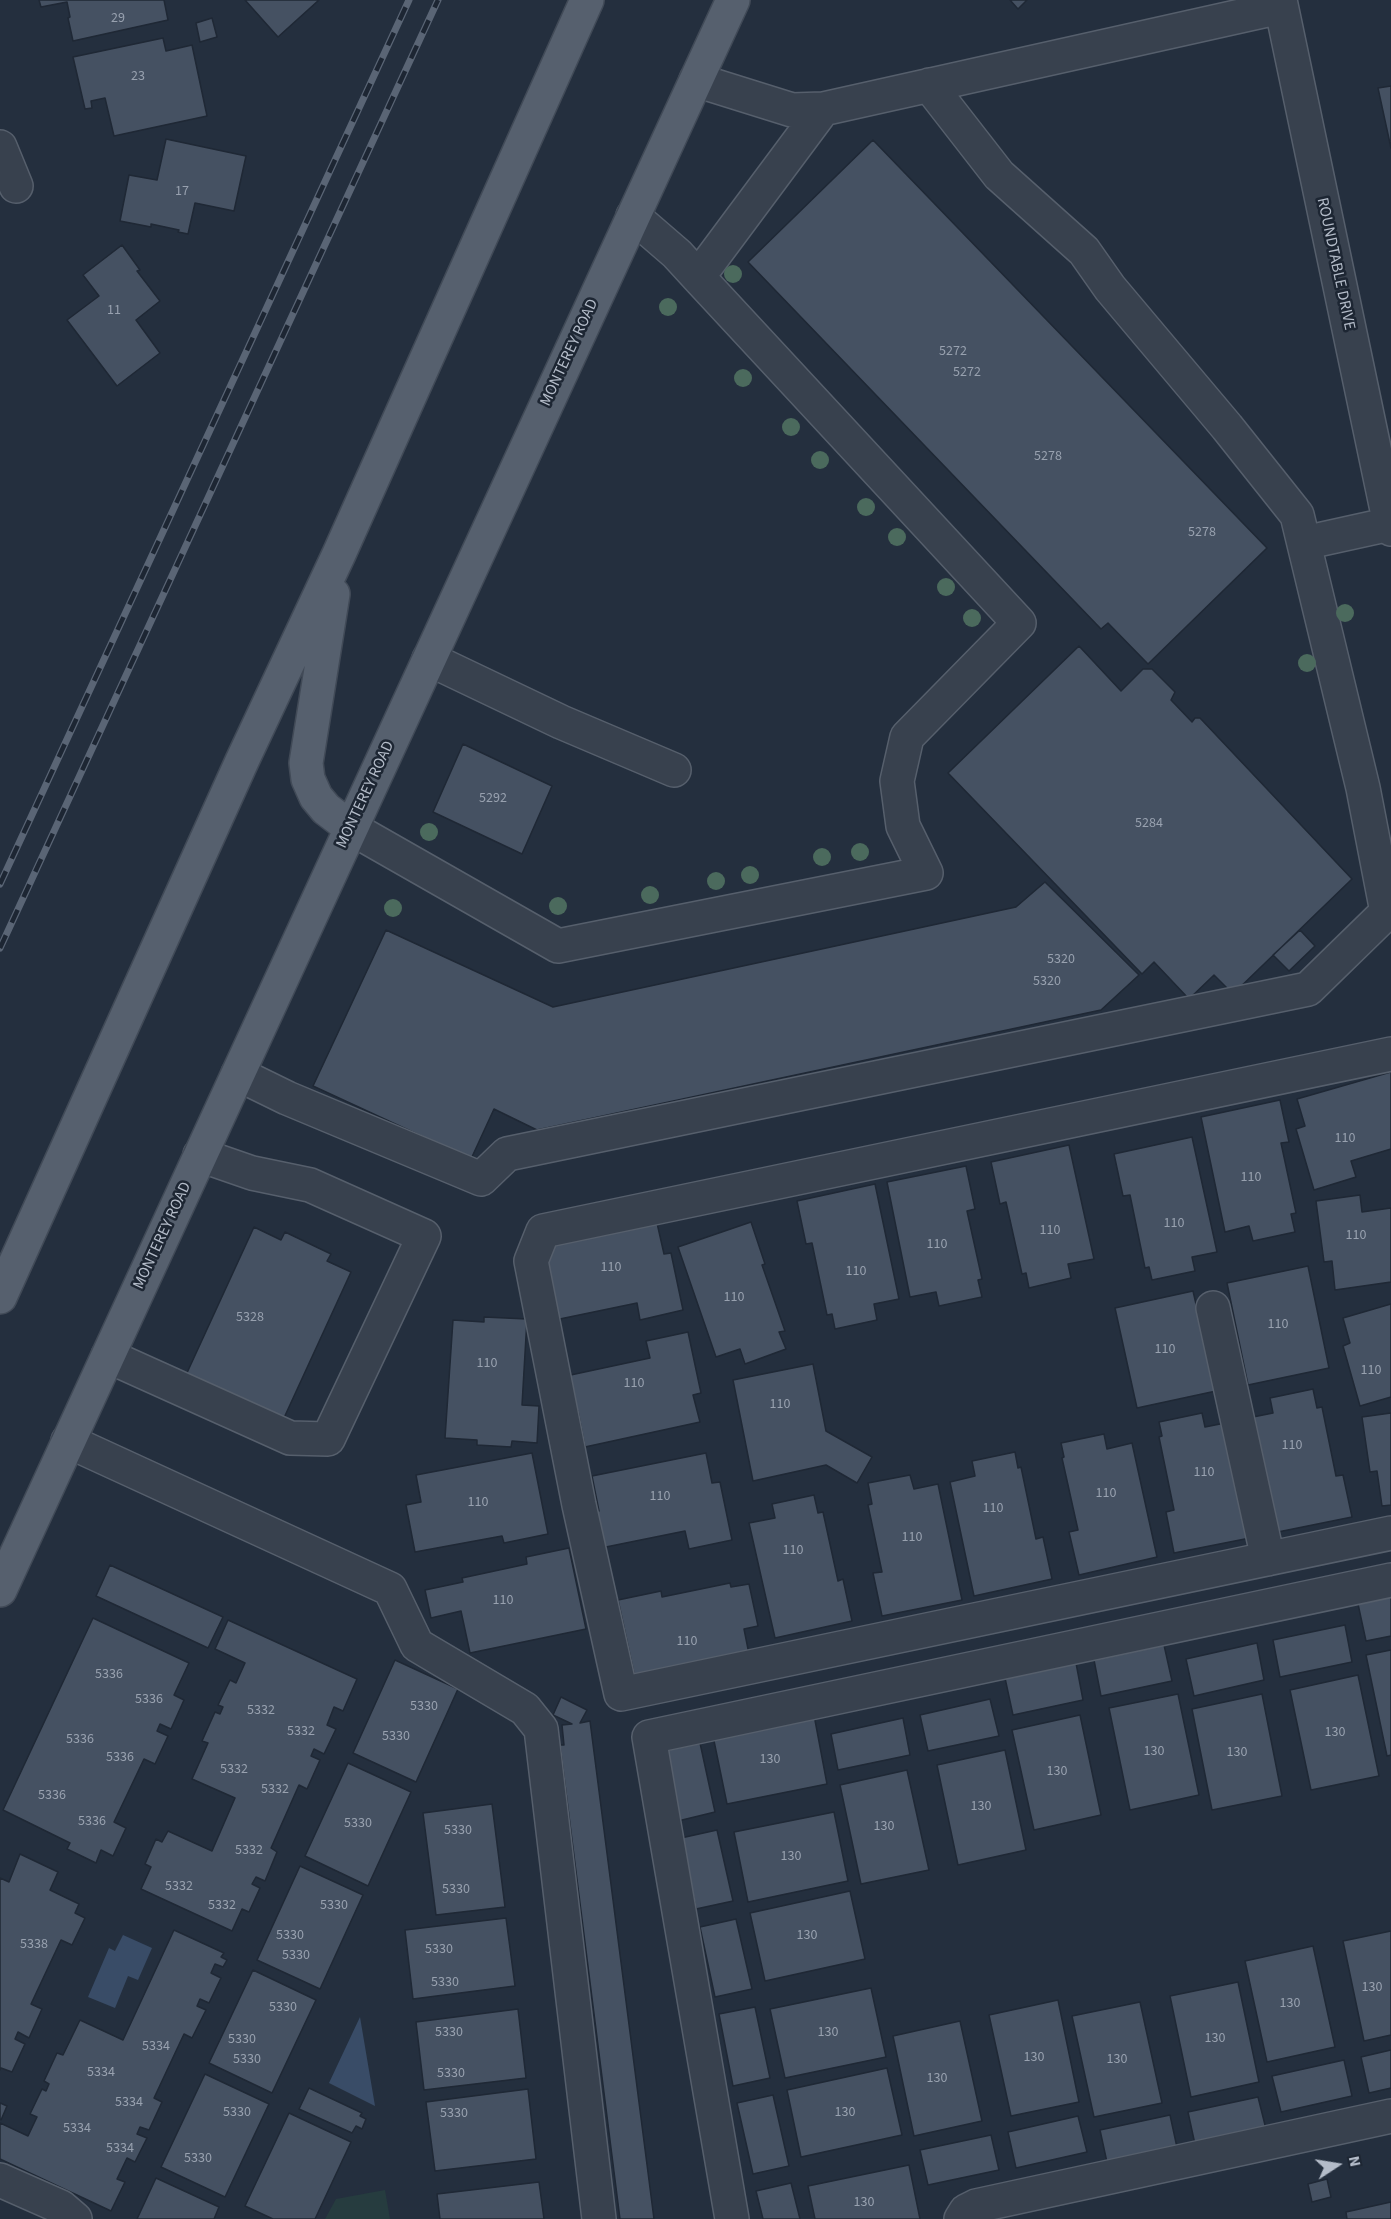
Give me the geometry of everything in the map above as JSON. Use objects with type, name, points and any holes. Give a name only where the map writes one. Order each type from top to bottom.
[{"type":"main road","points":[[0,1297],[242,761],[339,554],[587,0]]},
{"type":"main road","name":"MONTEREY ROAD","points":[[0,1590],[733,0]]},
{"type":"main road","points":[[339,554],[306,763],[308,779],[316,797],[326,809],[351,828]]},
{"type":"street","points":[[696,80],[792,110],[823,108],[1281,3]]},
{"type":"street","name":"ROUNDTABLE DRIVE","points":[[1281,3],[1390,526]]},
{"type":"street","points":[[238,1074],[287,1098],[481,1179],[507,1154],[1308,989],[1387,912],[1363,788],[1297,515],[1227,427],[1110,288],[1084,251],[999,175],[929,85]]},
{"type":"street","points":[[698,277],[823,108]]},
{"type":"street","points":[[0,147],[16,186]]},
{"type":"street","points":[[351,828],[558,946],[927,873],[903,826],[897,782],[907,737],[1019,623],[677,254],[633,216]]},
{"type":"street","points":[[1304,543],[1390,526]]},
{"type":"street","points":[[429,659],[561,722],[674,770]]},
{"type":"street","points":[[1391,1054],[543,1231],[531,1261],[579,1505],[621,1694],[1391,1533]]},
{"type":"street","points":[[108,1356],[290,1438],[328,1439],[424,1236],[310,1185],[252,1173],[200,1155]]},
{"type":"street","points":[[1213,1308],[1268,1559]]},
{"type":"street","points":[[68,1441],[390,1589],[417,1645],[525,1709],[541,1729],[599,2219]]},
{"type":"street","points":[[732,2219],[649,1737],[1391,1580]]},
{"type":"street","points":[[961,2219],[966,2211],[976,2206],[1391,2116]]},
{"type":"street","points":[[0,2180],[61,2207],[75,2219]]},
{"type":"green space","points":[[385,2190],[390,2219],[325,2219],[336,2199]]},
{"type":"water","points":[[123,1935],[152,1948],[138,1980],[128,1976],[115,2008],[88,1997],[109,1948],[115,1951]]},
{"type":"water","points":[[360,2017],[375,2106],[329,2083]]},
{"type":"building","points":[[39,0],[164,0],[168,20],[73,41],[67,2],[41,7]]},
{"type":"building","points":[[245,0],[319,0],[278,37]]},
{"type":"building","points":[[1010,0],[1027,0],[1018,9]]},
{"type":"building","points":[[212,18],[217,37],[200,42],[196,23]]},
{"type":"building","points":[[163,38],[166,51],[192,45],[207,116],[114,136],[105,98],[91,101],[92,108],[85,109],[73,57]]},
{"type":"building","points":[[1391,86],[1391,148],[1378,88]]},
{"type":"building","points":[[166,139],[246,156],[234,211],[195,203],[188,234],[151,224],[151,227],[120,221],[129,175],[157,180]]},
{"type":"building","points":[[873,140],[1267,548],[1148,664],[1108,623],[1101,629],[748,262]]},
{"type":"building","points":[[122,245],[140,270],[137,271],[160,301],[136,320],[160,353],[117,386],[67,320],[99,296],[83,275]]},
{"type":"building","points":[[1079,646],[1121,691],[1143,669],[1152,669],[1175,692],[1171,700],[1192,722],[1195,718],[1200,718],[1352,879],[1233,994],[1214,975],[1189,999],[1154,962],[1142,974],[948,773]]},
{"type":"building","points":[[463,744],[552,786],[522,854],[433,812]]},
{"type":"building","points":[[1045,882],[1139,975],[1101,1010],[537,1130],[494,1109],[471,1159],[313,1086],[386,930],[553,1007],[1016,907]]},
{"type":"building","points":[[1300,930],[1315,946],[1289,971],[1273,955]]},
{"type":"building","points":[[1391,1072],[1391,1149],[1351,1161],[1356,1177],[1314,1190],[1296,1129],[1305,1126],[1297,1099]]},
{"type":"building","points":[[1280,1100],[1289,1142],[1281,1143],[1296,1213],[1291,1214],[1295,1232],[1253,1241],[1249,1226],[1225,1232],[1201,1117]]},
{"type":"building","points":[[1192,1137],[1217,1252],[1192,1257],[1195,1271],[1152,1280],[1149,1267],[1145,1268],[1130,1195],[1123,1196],[1114,1154]]},
{"type":"building","points":[[1069,1145],[1094,1259],[1068,1264],[1071,1278],[1029,1288],[1026,1273],[1022,1274],[1006,1202],[1000,1204],[991,1162]]},
{"type":"building","points":[[966,1166],[975,1209],[967,1211],[982,1279],[978,1280],[982,1297],[939,1306],[936,1292],[910,1297],[887,1182]]},
{"type":"building","points":[[875,1184],[899,1299],[874,1304],[877,1320],[835,1329],[832,1314],[827,1315],[812,1243],[806,1244],[797,1201]]},
{"type":"building","points":[[1360,1195],[1362,1212],[1391,1208],[1391,1282],[1335,1290],[1332,1261],[1324,1262],[1316,1201]]},
{"type":"building","points":[[751,1222],[765,1264],[762,1265],[785,1331],[779,1332],[786,1349],[745,1364],[740,1349],[716,1357],[678,1247]]},
{"type":"building","points":[[657,1223],[664,1254],[671,1253],[683,1310],[640,1320],[637,1303],[555,1320],[544,1247]]},
{"type":"building","points":[[254,1227],[281,1240],[285,1232],[331,1254],[327,1261],[351,1272],[283,1420],[186,1375]]},
{"type":"building","points":[[1308,1266],[1329,1368],[1248,1385],[1227,1283]]},
{"type":"building","points":[[1193,1291],[1216,1391],[1137,1408],[1115,1308]]},
{"type":"building","points":[[1391,1304],[1391,1397],[1360,1406],[1343,1346],[1350,1343],[1343,1318]]},
{"type":"building","points":[[484,1317],[527,1319],[522,1405],[539,1406],[537,1443],[512,1441],[511,1447],[477,1445],[477,1440],[445,1438],[453,1320],[484,1322]]},
{"type":"building","points":[[688,1332],[701,1393],[693,1395],[700,1422],[585,1447],[578,1411],[574,1411],[566,1376],[650,1358],[646,1341]]},
{"type":"building","points":[[813,1364],[826,1431],[872,1457],[857,1483],[826,1465],[753,1481],[733,1380]]},
{"type":"building","points":[[1313,1389],[1317,1408],[1322,1407],[1336,1476],[1343,1475],[1352,1517],[1273,1533],[1248,1418],[1273,1413],[1270,1398]]},
{"type":"building","points":[[1202,1413],[1205,1427],[1230,1422],[1255,1537],[1174,1553],[1166,1512],[1174,1510],[1159,1437],[1162,1436],[1159,1422]]},
{"type":"building","points":[[1391,1413],[1391,1505],[1382,1506],[1377,1471],[1370,1472],[1362,1417]]},
{"type":"building","points":[[1104,1434],[1107,1449],[1132,1443],[1157,1557],[1079,1575],[1069,1532],[1078,1530],[1062,1458],[1064,1457],[1061,1443]]},
{"type":"building","points":[[1015,1452],[1018,1468],[1021,1467],[1036,1539],[1043,1537],[1052,1579],[974,1596],[950,1482],[975,1476],[972,1461]]},
{"type":"building","points":[[532,1453],[548,1534],[504,1543],[502,1536],[415,1552],[406,1505],[421,1502],[416,1475]]},
{"type":"building","points":[[706,1453],[712,1483],[720,1482],[732,1540],[689,1549],[685,1531],[601,1548],[594,1512],[599,1511],[592,1476]]},
{"type":"building","points":[[910,1475],[914,1489],[938,1484],[962,1600],[882,1616],[873,1573],[882,1572],[868,1505],[872,1504],[868,1483]]},
{"type":"building","points":[[814,1495],[818,1513],[823,1512],[838,1581],[843,1579],[852,1621],[775,1638],[749,1523],[775,1518],[772,1504]]},
{"type":"building","points":[[569,1548],[586,1629],[470,1653],[461,1611],[431,1618],[425,1590],[463,1582],[462,1578],[527,1564],[526,1557]]},
{"type":"building","points":[[110,1565],[223,1617],[208,1648],[96,1596]]},
{"type":"building","points":[[730,1583],[731,1587],[749,1584],[758,1626],[744,1629],[749,1654],[635,1678],[618,1600],[661,1591],[662,1597]]},
{"type":"building","points":[[1391,1597],[1391,1636],[1366,1641],[1358,1604]]},
{"type":"building","points":[[93,1618],[189,1663],[174,1695],[184,1700],[171,1729],[160,1724],[157,1731],[168,1736],[155,1764],[144,1759],[114,1822],[126,1828],[113,1856],[101,1850],[96,1863],[67,1849],[70,1843],[3,1810]]},
{"type":"building","points":[[228,1620],[357,1679],[343,1711],[334,1707],[327,1725],[336,1729],[324,1754],[314,1749],[311,1756],[320,1760],[307,1789],[299,1785],[271,1848],[277,1852],[265,1881],[256,1877],[252,1884],[260,1888],[249,1912],[242,1909],[232,1931],[141,1889],[151,1867],[145,1864],[156,1839],[162,1842],[168,1831],[212,1851],[235,1798],[192,1779],[208,1743],[202,1741],[215,1712],[220,1714],[223,1707],[218,1705],[230,1680],[236,1683],[245,1663],[215,1649]]},
{"type":"building","points":[[1345,1625],[1352,1662],[1280,1677],[1273,1640]]},
{"type":"building","points":[[1257,1643],[1264,1680],[1194,1696],[1186,1659]]},
{"type":"building","points":[[1164,1645],[1172,1681],[1101,1696],[1094,1660]]},
{"type":"building","points":[[1391,1650],[1391,1755],[1387,1756],[1366,1655]]},
{"type":"building","points":[[395,1660],[458,1689],[416,1782],[353,1753]]},
{"type":"building","points":[[1076,1663],[1083,1700],[1013,1715],[1005,1678]]},
{"type":"building","points":[[1358,1675],[1379,1776],[1311,1790],[1290,1690]]},
{"type":"building","points":[[1178,1694],[1199,1795],[1130,1810],[1109,1708]]},
{"type":"building","points":[[1262,1694],[1282,1796],[1212,1810],[1192,1709]]},
{"type":"building","points":[[561,1697],[587,1710],[580,1723],[590,1721],[654,2219],[620,2219],[560,1745],[564,1745],[562,1725],[572,1724],[553,1715]]},
{"type":"building","points":[[990,1699],[999,1736],[928,1751],[920,1715]]},
{"type":"building","points":[[814,1715],[827,1784],[727,1804],[713,1736]]},
{"type":"building","points":[[1080,1715],[1101,1815],[1034,1830],[1012,1730]]},
{"type":"building","points":[[903,1718],[910,1755],[838,1770],[831,1734]]},
{"type":"building","points":[[700,1743],[715,1812],[678,1821],[663,1751]]},
{"type":"building","points":[[1005,1750],[1026,1850],[958,1865],[937,1765]]},
{"type":"building","points":[[348,1763],[411,1792],[368,1886],[305,1856]]},
{"type":"building","points":[[907,1770],[929,1870],[861,1884],[840,1785]]},
{"type":"building","points":[[492,1804],[505,1907],[436,1915],[423,1813]]},
{"type":"building","points":[[834,1812],[848,1881],[748,1902],[734,1832]]},
{"type":"building","points":[[717,1830],[733,1901],[696,1909],[681,1838]]},
{"type":"building","points":[[20,1854],[58,1872],[50,1890],[79,1904],[75,1913],[85,1918],[72,1945],[61,1940],[31,2004],[42,2009],[29,2038],[18,2032],[15,2039],[25,2044],[12,2072],[1,2068],[0,2070],[0,1878],[9,1882]]},
{"type":"building","points":[[300,1866],[363,1895],[320,1989],[257,1960]]},
{"type":"building","points":[[850,1891],[865,1959],[765,1981],[750,1913]]},
{"type":"building","points":[[506,1918],[515,1986],[413,1999],[405,1930]]},
{"type":"building","points":[[736,1919],[752,1989],[715,1997],[700,1927]]},
{"type":"building","points":[[174,1930],[224,1953],[221,1957],[227,1960],[223,1967],[215,1964],[211,1973],[221,1978],[209,2003],[200,1999],[197,2006],[206,2010],[192,2038],[184,2034],[154,2098],[162,2102],[149,2130],[140,2127],[137,2134],[147,2138],[135,2162],[127,2158],[117,2179],[125,2182],[111,2211],[0,2159],[0,2123],[28,2136],[37,2117],[30,2114],[42,2089],[46,2091],[49,2084],[44,2081],[57,2053],[63,2055],[80,2020],[123,2040]]},
{"type":"building","points":[[1391,1931],[1391,2035],[1364,2041],[1343,1941]]},
{"type":"building","points":[[1313,1946],[1335,2047],[1267,2062],[1245,1961]]},
{"type":"building","points":[[253,1970],[316,2000],[272,2093],[209,2063]]},
{"type":"building","points":[[1238,1982],[1259,2082],[1191,2097],[1170,1996]]},
{"type":"building","points":[[871,1988],[886,2057],[785,2078],[770,2009]]},
{"type":"building","points":[[1058,2000],[1079,2102],[1011,2116],[989,2015]]},
{"type":"building","points":[[1140,2002],[1162,2103],[1094,2117],[1072,2016]]},
{"type":"building","points":[[755,2007],[770,2078],[733,2086],[719,2014]]},
{"type":"building","points":[[518,2009],[526,2078],[424,2090],[416,2022]]},
{"type":"building","points":[[960,2021],[982,2121],[914,2136],[893,2036]]},
{"type":"building","points":[[1391,2050],[1391,2088],[1369,2093],[1361,2057]]},
{"type":"building","points":[[1344,2060],[1352,2096],[1281,2112],[1272,2076]]},
{"type":"building","points":[[887,2068],[902,2135],[801,2157],[787,2090]]},
{"type":"building","points":[[205,2074],[269,2104],[225,2197],[161,2167]]},
{"type":"building","points":[[309,2088],[362,2113],[360,2116],[366,2119],[362,2129],[356,2126],[352,2133],[299,2109]]},
{"type":"building","points":[[528,2089],[536,2159],[435,2171],[426,2102]]},
{"type":"building","points":[[773,2095],[789,2166],[753,2174],[737,2103]]},
{"type":"building","points":[[1258,2097],[1267,2133],[1196,2149],[1188,2112]]},
{"type":"building","points":[[0,2103],[7,2106],[1,2120],[0,2119]]},
{"type":"building","points":[[289,2113],[351,2142],[315,2219],[273,2219],[245,2206]]},
{"type":"building","points":[[1170,2115],[1178,2152],[1108,2167],[1100,2130]]},
{"type":"building","points":[[1078,2116],[1087,2152],[1016,2168],[1008,2132]]},
{"type":"building","points":[[991,2135],[999,2170],[928,2185],[920,2150]]},
{"type":"building","points":[[909,2165],[920,2219],[815,2219],[808,2186]]},
{"type":"building","points":[[156,2178],[219,2207],[214,2219],[137,2219]]},
{"type":"building","points":[[1327,2179],[1331,2197],[1312,2202],[1308,2184]]},
{"type":"building","points":[[539,2182],[544,2219],[440,2219],[437,2194]]},
{"type":"building","points":[[791,2183],[800,2219],[763,2219],[756,2191]]},
{"type":"building","points":[[1391,2202],[1391,2219],[1347,2219],[1346,2212]]},
{"type":"railway","points":[[0,884],[409,0]]},
{"type":"railway","points":[[0,948],[438,0]]}]
